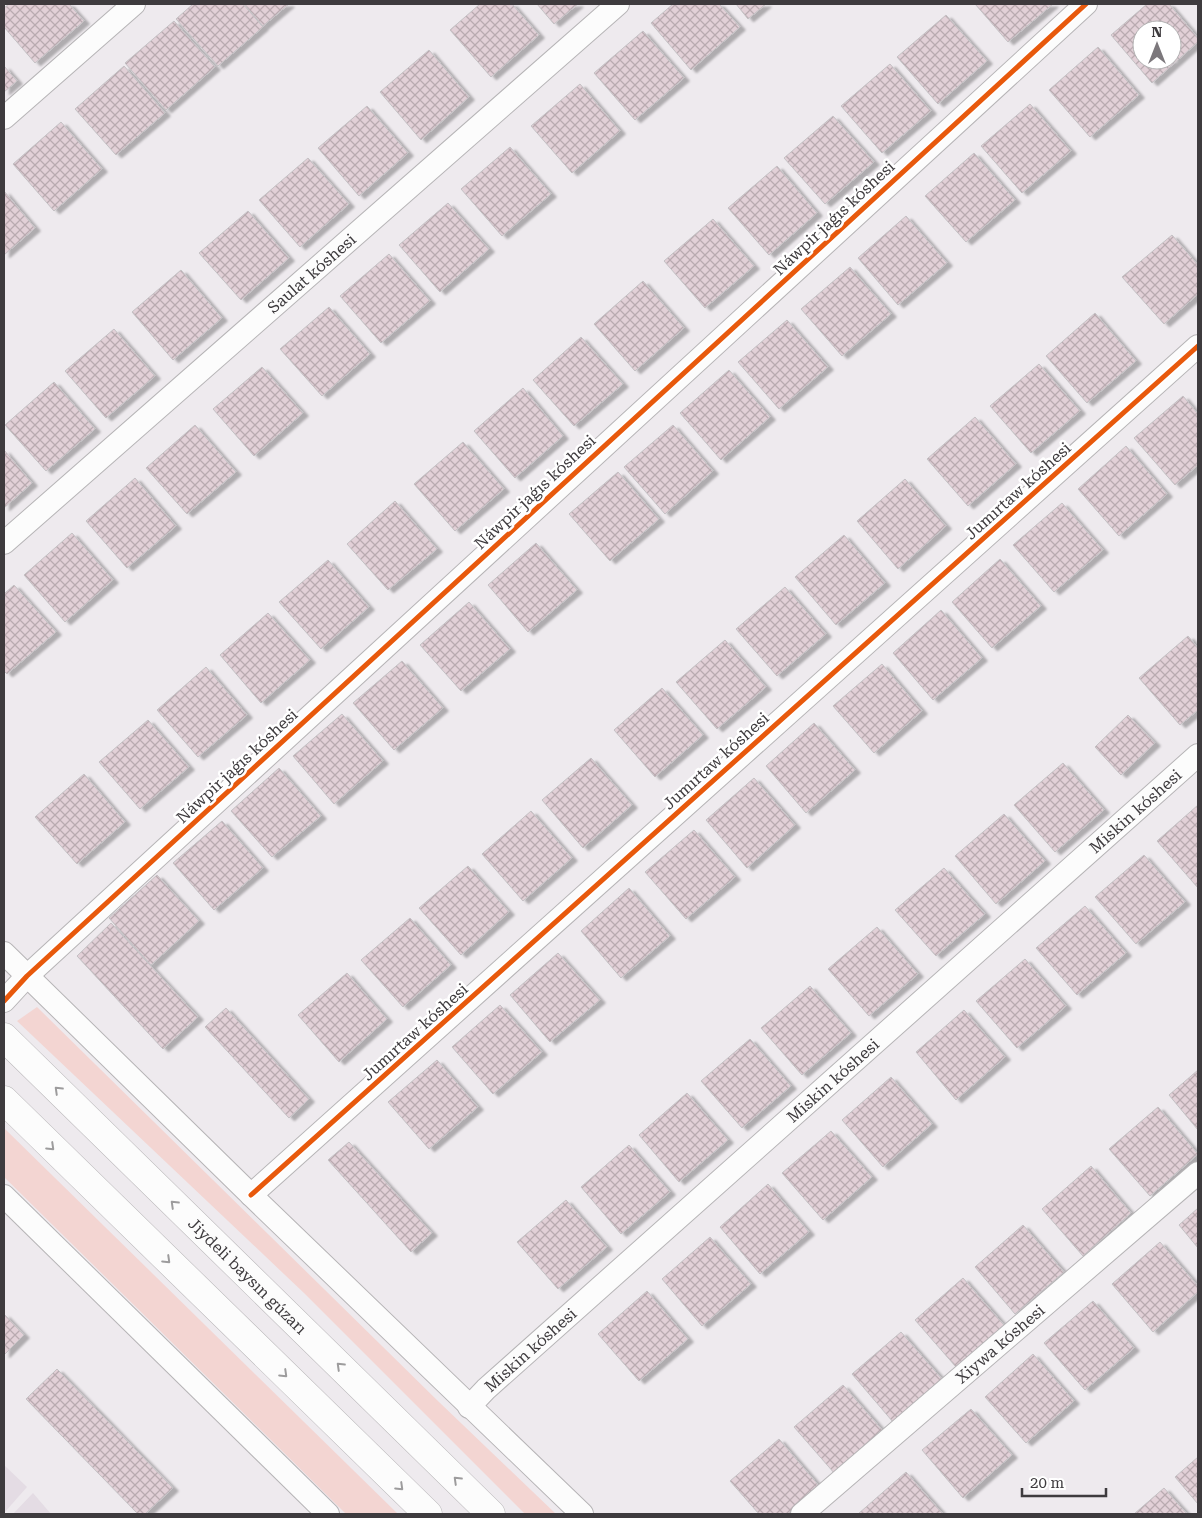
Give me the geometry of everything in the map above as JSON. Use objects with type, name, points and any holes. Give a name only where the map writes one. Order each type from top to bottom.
[{"type":"main road","name":"Jiydeli baysın gúzarı","points":[[4,1038],[491,1514]]},
{"type":"main road","points":[[4,1100],[428,1514]]},
{"type":"street","points":[[4,118],[134,4]]},
{"type":"street","name":"Saulat kóshesi","points":[[4,543],[618,4]]},
{"type":"street","name":"Náwpir jaǵıs kóshesi","points":[[4,1001],[27,976],[1086,4]]},
{"type":"street","name":"Jumırtaw kóshesi","points":[[250,1195],[1198,346]]},
{"type":"street","name":"Miskin kóshesi","points":[[469,1407],[486,1389],[1198,755]]},
{"type":"street","points":[[4,954],[250,1195],[582,1514]]},
{"type":"street","name":"Xiywa kóshesi","points":[[802,1514],[1198,1173]]},
{"type":"street","points":[[4,1196],[328,1514]]},
{"type":"shaded area","points":[[37,1007],[439,1402],[556,1514],[525,1514],[304,1293],[17,1021]]},
{"type":"shaded area","points":[[4,1128],[398,1514],[346,1514],[4,1177]]},
{"type":"shaded area","points":[[4,1465],[27,1487],[4,1513]]},
{"type":"shaded area","points":[[33,1493],[51,1514],[13,1514]]},
{"type":"building","points":[[9,4],[69,4],[84,21],[35,63],[4,27],[4,8]]},
{"type":"building","points":[[193,4],[243,4],[263,27],[218,66],[176,19]]},
{"type":"building","points":[[244,4],[289,4],[263,26]]},
{"type":"building","points":[[480,4],[512,4],[539,35],[491,77],[450,30]]},
{"type":"building","points":[[537,4],[578,4],[554,24]]},
{"type":"building","points":[[673,4],[719,4],[740,27],[691,70],[651,23]]},
{"type":"building","points":[[736,4],[766,4],[748,19]]},
{"type":"building","points":[[975,4],[1053,4],[1008,42]]},
{"type":"building","points":[[1147,4],[1169,4],[1198,38],[1198,42],[1182,56],[1182,20],[1132,20],[1132,60],[1111,35]]},
{"type":"building","points":[[946,15],[987,61],[938,104],[897,57]]},
{"type":"building","points":[[174,21],[215,67],[166,110],[125,63]]},
{"type":"building","points":[[643,31],[684,78],[635,120],[594,73]]},
{"type":"building","points":[[1098,47],[1139,95],[1090,137],[1049,90]]},
{"type":"building","points":[[429,50],[469,97],[421,140],[380,92]]},
{"type":"building","points":[[890,64],[931,111],[882,153],[841,106]]},
{"type":"building","points":[[4,66],[17,81],[4,92]]},
{"type":"building","points":[[124,66],[165,113],[116,155],[75,109]]},
{"type":"building","points":[[1141,70],[1167,70],[1152,83]]},
{"type":"building","points":[[580,84],[620,131],[572,173],[531,126]]},
{"type":"building","points":[[1030,104],[1071,151],[1022,193],[981,146]]},
{"type":"building","points":[[367,106],[408,153],[359,196],[318,148]]},
{"type":"building","points":[[833,116],[874,162],[825,204],[784,158]]},
{"type":"building","points":[[61,122],[102,169],[54,211],[13,164]]},
{"type":"building","points":[[510,147],[551,194],[502,236],[461,189]]},
{"type":"building","points":[[974,153],[1015,200],[966,242],[925,196]]},
{"type":"building","points":[[308,158],[349,204],[300,247],[259,200]]},
{"type":"building","points":[[777,166],[817,213],[769,255],[728,208]]},
{"type":"building","points":[[4,191],[35,228],[4,255]]},
{"type":"building","points":[[448,203],[489,249],[440,292],[399,245]]},
{"type":"building","points":[[248,211],[289,258],[241,300],[199,253]]},
{"type":"building","points":[[906,216],[947,263],[898,305],[858,258]]},
{"type":"building","points":[[713,219],[754,266],[705,308],[664,261]]},
{"type":"building","points":[[1172,235],[1198,265],[1198,294],[1164,324],[1122,277]]},
{"type":"building","points":[[389,254],[430,301],[381,343],[340,296]]},
{"type":"building","points":[[850,267],[891,314],[842,356],[801,309]]},
{"type":"building","points":[[181,270],[222,318],[173,360],[132,312]]},
{"type":"building","points":[[643,281],[684,328],[635,371],[594,324]]},
{"type":"building","points":[[329,307],[370,354],[322,396],[280,349]]},
{"type":"building","points":[[1095,313],[1136,361],[1087,403],[1046,356]]},
{"type":"building","points":[[787,320],[828,367],[779,409],[738,362]]},
{"type":"building","points":[[114,329],[155,376],[106,418],[65,371]]},
{"type":"building","points":[[581,337],[623,384],[574,426],[533,380]]},
{"type":"building","points":[[1039,364],[1080,411],[1031,453],[990,406]]},
{"type":"building","points":[[262,367],[303,413],[254,456],[213,409]]},
{"type":"building","points":[[729,370],[770,417],[721,460],[680,413]]},
{"type":"building","points":[[54,382],[95,429],[46,471],[5,425]]},
{"type":"building","points":[[523,388],[563,436],[515,478],[474,431]]},
{"type":"building","points":[[1183,396],[1198,414],[1198,465],[1175,485],[1134,438]]},
{"type":"building","points":[[975,417],[1016,464],[968,506],[927,459]]},
{"type":"building","points":[[195,425],[236,472],[187,514],[146,468]]},
{"type":"building","points":[[673,425],[713,471],[665,514],[624,467]]},
{"type":"building","points":[[463,442],[504,489],[455,531],[414,484]]},
{"type":"building","points":[[1126,446],[1167,494],[1119,536],[1078,489]]},
{"type":"building","points":[[4,450],[32,483],[4,508]]},
{"type":"building","points":[[618,472],[659,519],[610,561],[569,514]]},
{"type":"building","points":[[135,478],[176,526],[127,568],[86,521]]},
{"type":"building","points":[[905,479],[946,526],[898,569],[857,521]]},
{"type":"building","points":[[395,501],[437,549],[388,590],[347,544]]},
{"type":"building","points":[[1062,503],[1103,550],[1054,592],[1013,545]]},
{"type":"building","points":[[72,533],[113,580],[65,622],[24,575]]},
{"type":"building","points":[[844,535],[885,583],[836,625],[795,577]]},
{"type":"building","points":[[536,543],[577,590],[528,632],[488,585]]},
{"type":"building","points":[[1000,559],[1041,606],[992,648],[952,602]]},
{"type":"building","points":[[328,560],[369,607],[321,649],[279,602]]},
{"type":"building","points":[[14,585],[56,632],[7,674],[4,671],[4,594]]},
{"type":"building","points":[[785,587],[826,634],[777,676],[736,629]]},
{"type":"building","points":[[469,602],[510,649],[461,691],[420,645]]},
{"type":"building","points":[[941,610],[982,658],[933,700],[893,653]]},
{"type":"building","points":[[268,613],[310,660],[261,703],[220,655]]},
{"type":"building","points":[[1188,636],[1198,648],[1198,710],[1180,725],[1139,678]]},
{"type":"building","points":[[725,640],[766,687],[717,729],[676,682]]},
{"type":"building","points":[[402,661],[443,708],[394,750],[353,703]]},
{"type":"building","points":[[882,664],[922,711],[874,753],[833,706]]},
{"type":"building","points":[[206,667],[247,715],[198,757],[157,710]]},
{"type":"building","points":[[662,688],[703,735],[655,777],[614,730]]},
{"type":"building","points":[[342,714],[383,761],[334,804],[293,756]]},
{"type":"building","points":[[1128,715],[1155,743],[1121,775],[1095,747]]},
{"type":"building","points":[[148,720],[189,767],[140,809],[99,762]]},
{"type":"building","points":[[814,723],[855,770],[806,813],[766,766]]},
{"type":"building","points":[[591,758],[632,805],[583,848],[542,800]]},
{"type":"building","points":[[1063,763],[1104,810],[1055,852],[1014,805]]},
{"type":"building","points":[[279,768],[321,816],[272,857],[231,811]]},
{"type":"building","points":[[84,774],[125,822],[77,864],[35,817]]},
{"type":"building","points":[[754,778],[795,825],[747,868],[706,820]]},
{"type":"building","points":[[1198,805],[1198,888],[1157,841]]},
{"type":"building","points":[[531,811],[572,858],[523,901],[482,854]]},
{"type":"building","points":[[1004,814],[1045,861],[996,904],[955,856]]},
{"type":"building","points":[[222,821],[263,868],[214,910],[173,863]]},
{"type":"building","points":[[694,830],[735,877],[686,919],[645,872]]},
{"type":"building","points":[[1144,855],[1185,902],[1136,944],[1095,897]]},
{"type":"building","points":[[468,866],[509,912],[461,955],[419,908]]},
{"type":"building","points":[[944,868],[985,914],[936,956],[895,910]]},
{"type":"building","points":[[157,875],[199,921],[151,965],[109,918]]},
{"type":"building","points":[[629,888],[670,936],[621,978],[581,931]]},
{"type":"building","points":[[1085,906],[1126,953],[1077,995],[1036,948]]},
{"type":"building","points":[[410,918],[451,965],[403,1007],[361,960]]},
{"type":"building","points":[[111,923],[198,1017],[163,1049],[77,956]]},
{"type":"building","points":[[877,927],[918,974],[869,1016],[828,969]]},
{"type":"building","points":[[558,953],[600,1000],[550,1042],[510,995]]},
{"type":"building","points":[[1025,959],[1066,1006],[1017,1048],[976,1001]]},
{"type":"building","points":[[347,973],[387,1019],[339,1062],[298,1015]]},
{"type":"building","points":[[810,986],[851,1033],[802,1075],[761,1028]]},
{"type":"building","points":[[500,1005],[542,1052],[493,1094],[452,1047]]},
{"type":"building","points":[[226,1008],[309,1099],[289,1118],[205,1027]]},
{"type":"building","points":[[964,1010],[1005,1057],[956,1100],[916,1052]]},
{"type":"building","points":[[750,1039],[791,1086],[742,1128],[701,1081]]},
{"type":"building","points":[[437,1060],[478,1107],[429,1149],[388,1102]]},
{"type":"building","points":[[1198,1070],[1198,1130],[1169,1095]]},
{"type":"building","points":[[891,1077],[932,1124],[883,1167],[842,1120]]},
{"type":"building","points":[[687,1093],[728,1140],[679,1182],[639,1135]]},
{"type":"building","points":[[1158,1107],[1198,1154],[1150,1196],[1109,1149]]},
{"type":"building","points":[[831,1131],[872,1177],[823,1220],[782,1173]]},
{"type":"building","points":[[349,1142],[432,1233],[411,1252],[328,1160]]},
{"type":"building","points":[[629,1145],[670,1192],[621,1234],[581,1187]]},
{"type":"building","points":[[1091,1166],[1131,1213],[1083,1256],[1042,1209]]},
{"type":"building","points":[[768,1184],[809,1232],[760,1274],[720,1227]]},
{"type":"building","points":[[566,1200],[607,1247],[558,1289],[517,1242]]},
{"type":"building","points":[[1198,1208],[1198,1248],[1179,1225]]},
{"type":"building","points":[[1023,1225],[1064,1272],[1015,1314],[975,1267]]},
{"type":"building","points":[[710,1237],[751,1284],[702,1326],[662,1279]]},
{"type":"building","points":[[1160,1242],[1198,1286],[1198,1292],[1153,1332],[1112,1284]]},
{"type":"building","points":[[963,1278],[1004,1325],[956,1367],[915,1320]]},
{"type":"building","points":[[647,1291],[688,1339],[639,1381],[598,1334]]},
{"type":"building","points":[[1093,1301],[1134,1348],[1085,1390],[1044,1343]]},
{"type":"building","points":[[4,1314],[24,1335],[4,1355]]},
{"type":"building","points":[[901,1332],[942,1379],[893,1422],[852,1374]]},
{"type":"building","points":[[1033,1354],[1074,1401],[1026,1443],[985,1397]]},
{"type":"building","points":[[57,1369],[173,1488],[145,1514],[138,1514],[26,1399]]},
{"type":"building","points":[[843,1385],[884,1432],[835,1474],[794,1427]]},
{"type":"building","points":[[971,1409],[1012,1455],[963,1498],[922,1450]]},
{"type":"building","points":[[779,1439],[820,1487],[788,1514],[759,1514],[730,1481]]},
{"type":"building","points":[[1198,1457],[1198,1504],[1175,1477]]},
{"type":"building","points":[[906,1472],[943,1514],[858,1514]]},
{"type":"building","points":[[1164,1488],[1187,1514],[1134,1514]]},
{"type":"cycle path","points":[[4,1001],[27,976],[1086,4]]},
{"type":"cycle path","points":[[251,1195],[1198,346]]}]
